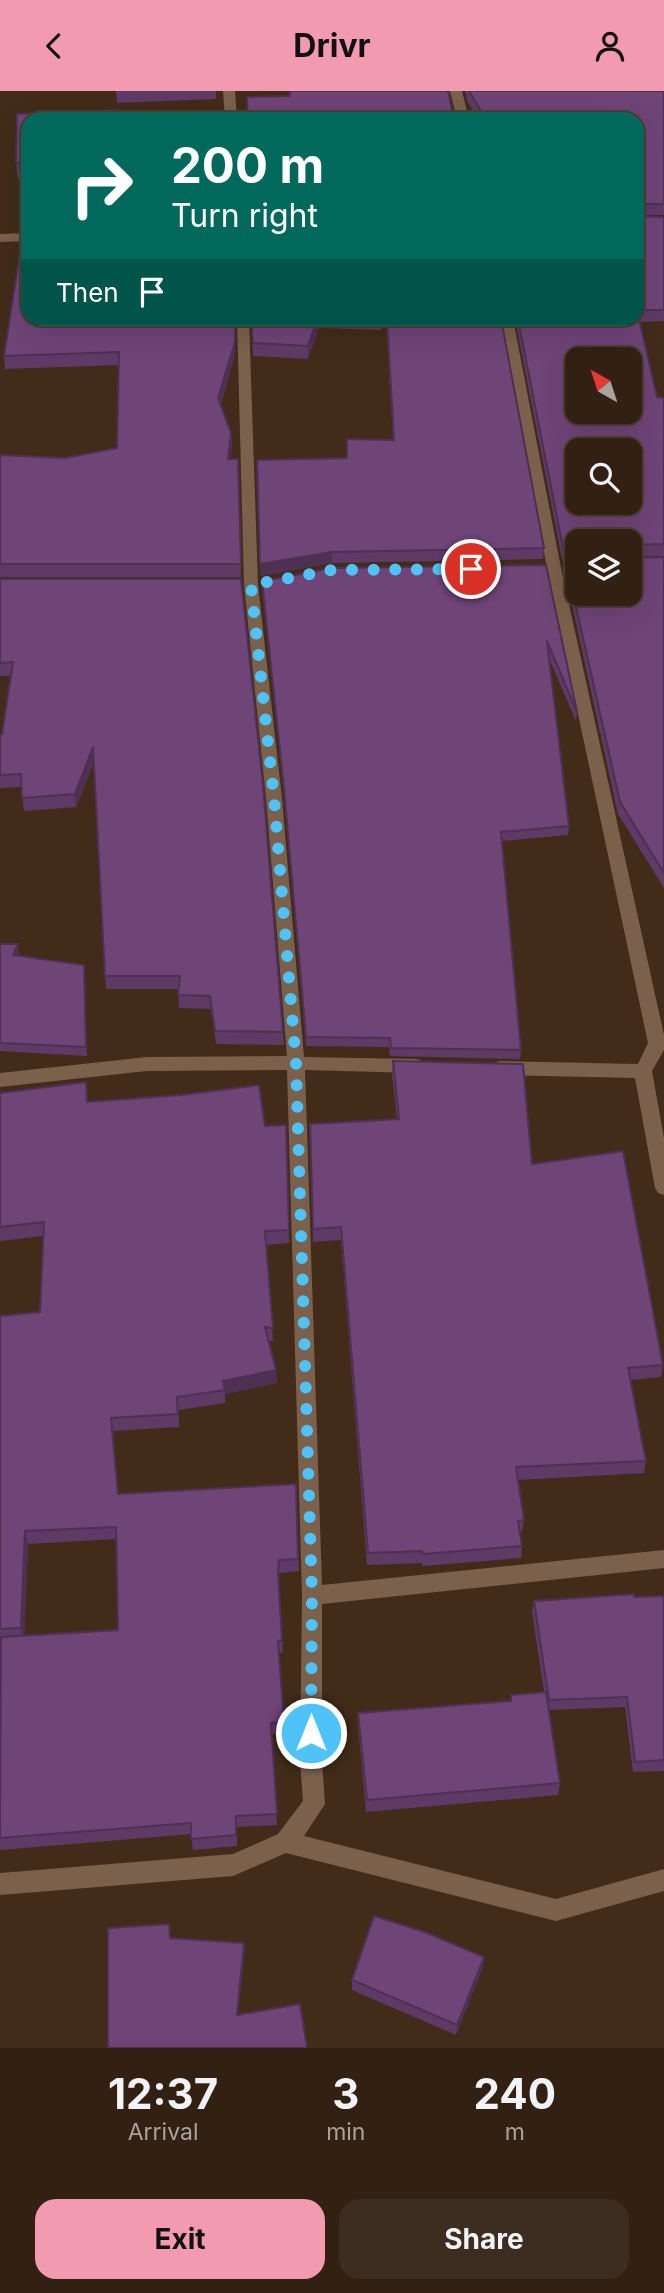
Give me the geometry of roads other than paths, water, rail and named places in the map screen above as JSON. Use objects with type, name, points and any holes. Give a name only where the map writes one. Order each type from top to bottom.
[{"type":"street","points":[[229,91],[230,112]]},
{"type":"street","points":[[456,91],[461,112]]},
{"type":"street","points":[[0,238],[21,237]]},
{"type":"street","points":[[0,1884],[233,1865],[286,1842],[314,1804],[311,1761],[312,1596],[296,1063],[274,798],[250,584],[243,326]]},
{"type":"street","points":[[508,326],[553,567],[661,1043],[643,1071],[664,1188]]},
{"type":"street","points":[[0,1080],[147,1064],[434,1066]]},
{"type":"street","points":[[476,1067],[643,1071]]},
{"type":"street","points":[[312,1596],[664,1559]]},
{"type":"street","points":[[286,1842],[556,1910],[664,1880]]}]
